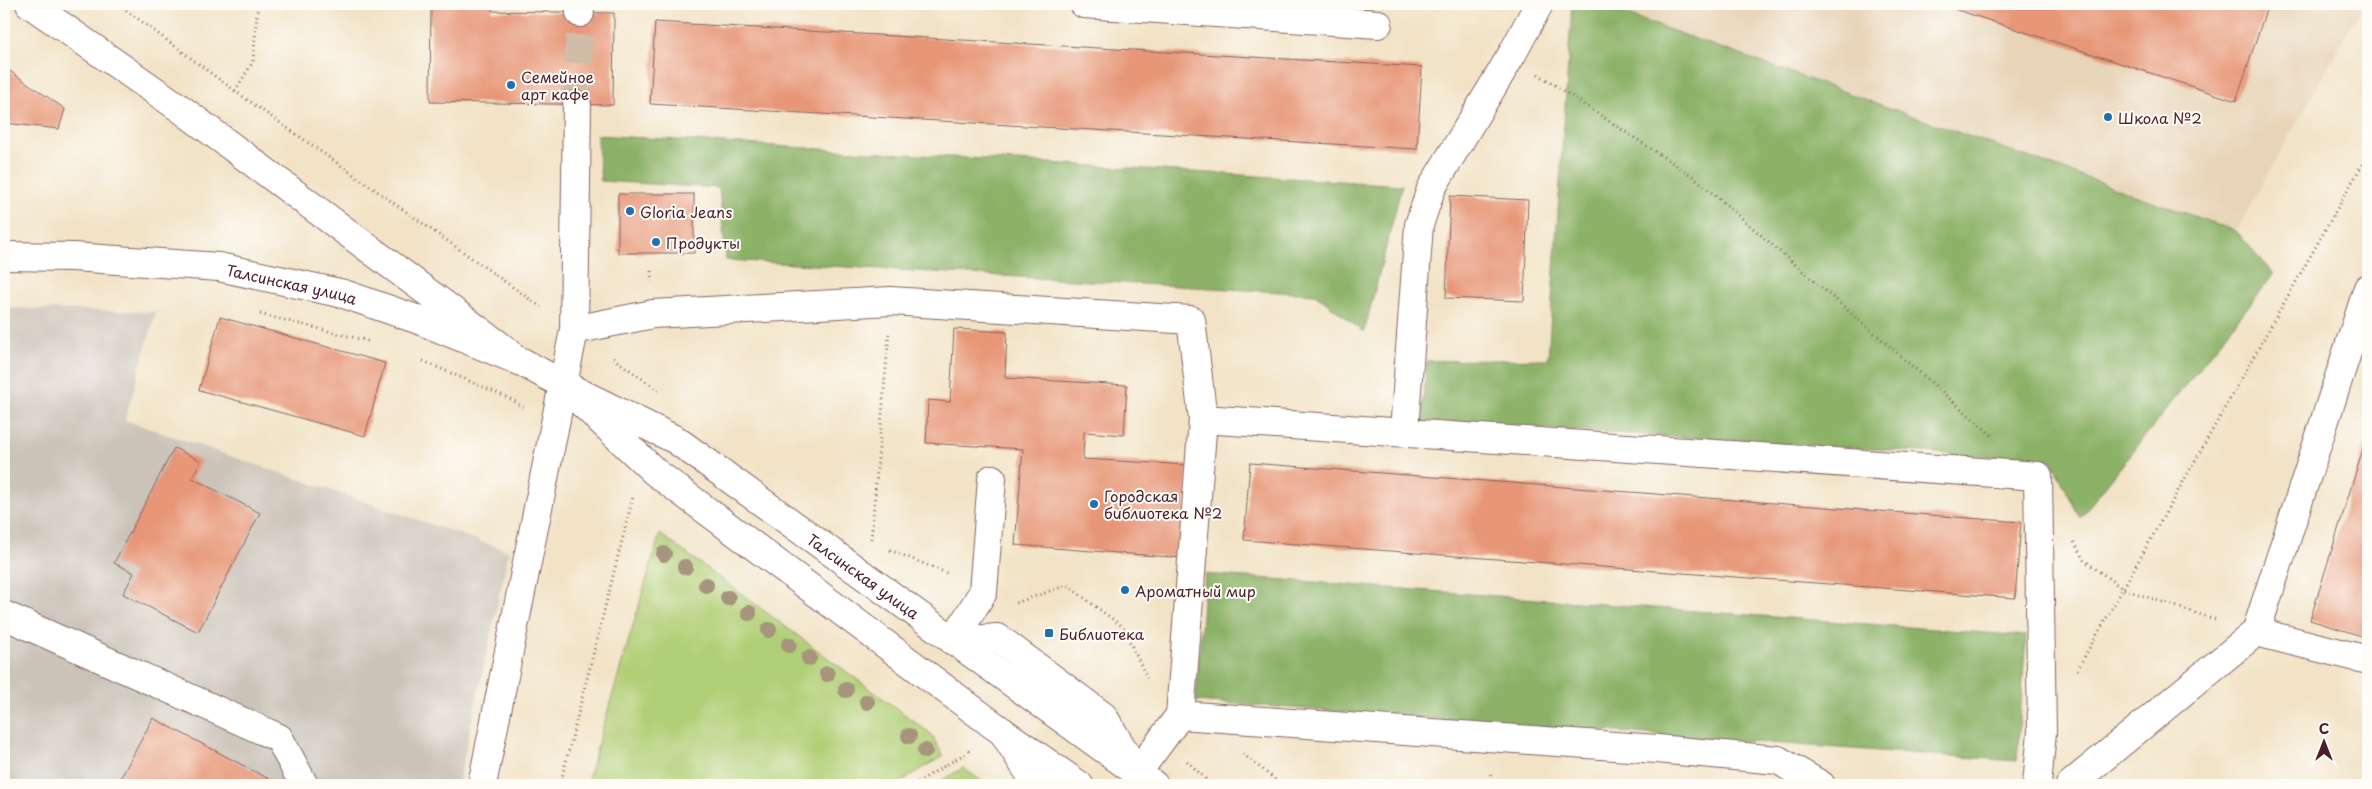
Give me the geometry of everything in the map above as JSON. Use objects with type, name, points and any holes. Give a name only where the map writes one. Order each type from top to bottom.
[{"type":"main road","points":[[30,4],[181,109],[522,362]]},
{"type":"main road","points":[[1084,4],[1378,24]]},
{"type":"main road","points":[[1404,432],[1420,225],[1431,189],[1511,56],[1539,4]]},
{"type":"main road","points":[[482,785],[574,330],[577,105]]},
{"type":"main road","name":"Талсинская улица","points":[[4,256],[73,257],[219,267],[344,294],[419,320],[522,362],[562,384],[676,440],[953,641],[1026,691],[1145,779]]},
{"type":"main road","points":[[2070,785],[2256,632],[2368,288]]},
{"type":"main road","points":[[574,330],[653,314],[892,301],[1191,320],[1202,419],[1180,715],[1163,738],[1145,779]]},
{"type":"main road","name":"Талсинская улица","points":[[562,384],[655,472],[1003,732],[1079,785]]},
{"type":"main road","points":[[1202,419],[2038,476],[2042,732],[2037,785]]},
{"type":"main road","points":[[953,641],[984,592],[992,479]]},
{"type":"main road","points":[[4,615],[279,738],[304,785]]},
{"type":"main road","points":[[2256,632],[2368,660]]},
{"type":"main road","points":[[1180,715],[1657,749],[1778,760],[1821,785]]},
{"type":"main road","points":[[1003,732],[1037,785]]},
{"type":"path","points":[[118,4],[235,91],[668,397]]},
{"type":"path","points":[[235,91],[253,62],[258,4]]},
{"type":"path","points":[[1511,56],[1694,177],[2038,476]]},
{"type":"path","points":[[2075,673],[2368,154]]},
{"type":"path","points":[[871,540],[892,301]]},
{"type":"path","points":[[255,312],[378,344]]},
{"type":"path","points":[[414,358],[513,400],[553,432]]},
{"type":"path","points":[[560,785],[634,493]]},
{"type":"path","points":[[863,534],[875,543]]},
{"type":"path","points":[[2070,534],[2084,560],[2123,589],[2256,632]]},
{"type":"path","points":[[888,550],[939,568],[984,592],[1003,607],[1067,585],[1123,627],[1146,677],[1180,715]]},
{"type":"path","points":[[1163,738],[1212,785]]},
{"type":"path","points":[[914,785],[975,748]]},
{"type":"shaded area","name":"Школа №2","points":[[1597,4],[2363,4],[2236,231]]},
{"type":"shaded area","points":[[4,308],[156,312],[125,420],[509,551],[458,785],[4,785]]},
{"type":"green space","points":[[1233,4],[1379,4],[1370,15]]},
{"type":"green space","points":[[1572,4],[1597,4],[2236,231],[2274,274],[2080,518],[2051,460],[1421,421],[1427,361],[1548,359]]},
{"type":"green space","points":[[597,135],[1402,185],[1364,332],[1315,294],[726,260],[719,188],[601,181]]},
{"type":"green space","points":[[660,534],[931,734],[943,756],[895,785],[586,785]]},
{"type":"green space","points":[[1205,574],[2026,636],[2017,761],[1196,701]]},
{"type":"green space","points":[[963,768],[987,785],[934,785]]},
{"type":"building","points":[[431,4],[492,4],[492,11],[614,13],[613,105],[430,102]]},
{"type":"building","points":[[1939,4],[2268,4],[2236,101]]},
{"type":"building","points":[[655,22],[1422,67],[1417,149],[650,104]]},
{"type":"building","points":[[4,67],[65,109],[59,129],[4,123]]},
{"type":"building","points":[[618,194],[694,194],[694,253],[618,253]]},
{"type":"building","points":[[1450,196],[1528,200],[1524,301],[1446,298]]},
{"type":"building","points":[[220,317],[385,363],[365,436],[199,390]]},
{"type":"building","points":[[954,329],[1007,332],[1005,378],[1127,385],[1124,435],[1084,432],[1083,459],[1188,465],[1182,558],[1015,545],[1023,449],[926,443],[928,400],[950,402]]},
{"type":"building","points":[[2368,433],[2368,638],[2310,620]]},
{"type":"building","points":[[174,448],[201,461],[192,478],[260,513],[198,632],[123,594],[134,573],[114,563]]},
{"type":"building","points":[[1250,463],[2021,522],[2015,598],[1244,540]]},
{"type":"building","points":[[153,718],[269,779],[266,785],[117,785]]},
{"type":"tunnel","points":[[577,105],[580,13]]},
{"type":"place","name":"Семейное арт кафе","points":[[511,85]]},
{"type":"place","name":"Школа №2","points":[[2108,117]]},
{"type":"place","name":"Gloria Jeans","points":[[630,211]]},
{"type":"place","name":"Продукты","points":[[656,242]]},
{"type":"place","name":"Городская библиотека №2","points":[[1094,504]]},
{"type":"place","name":"Ароматный мир","points":[[1125,590]]},
{"type":"place","name":"Библиотека","points":[[1049,633]]}]
